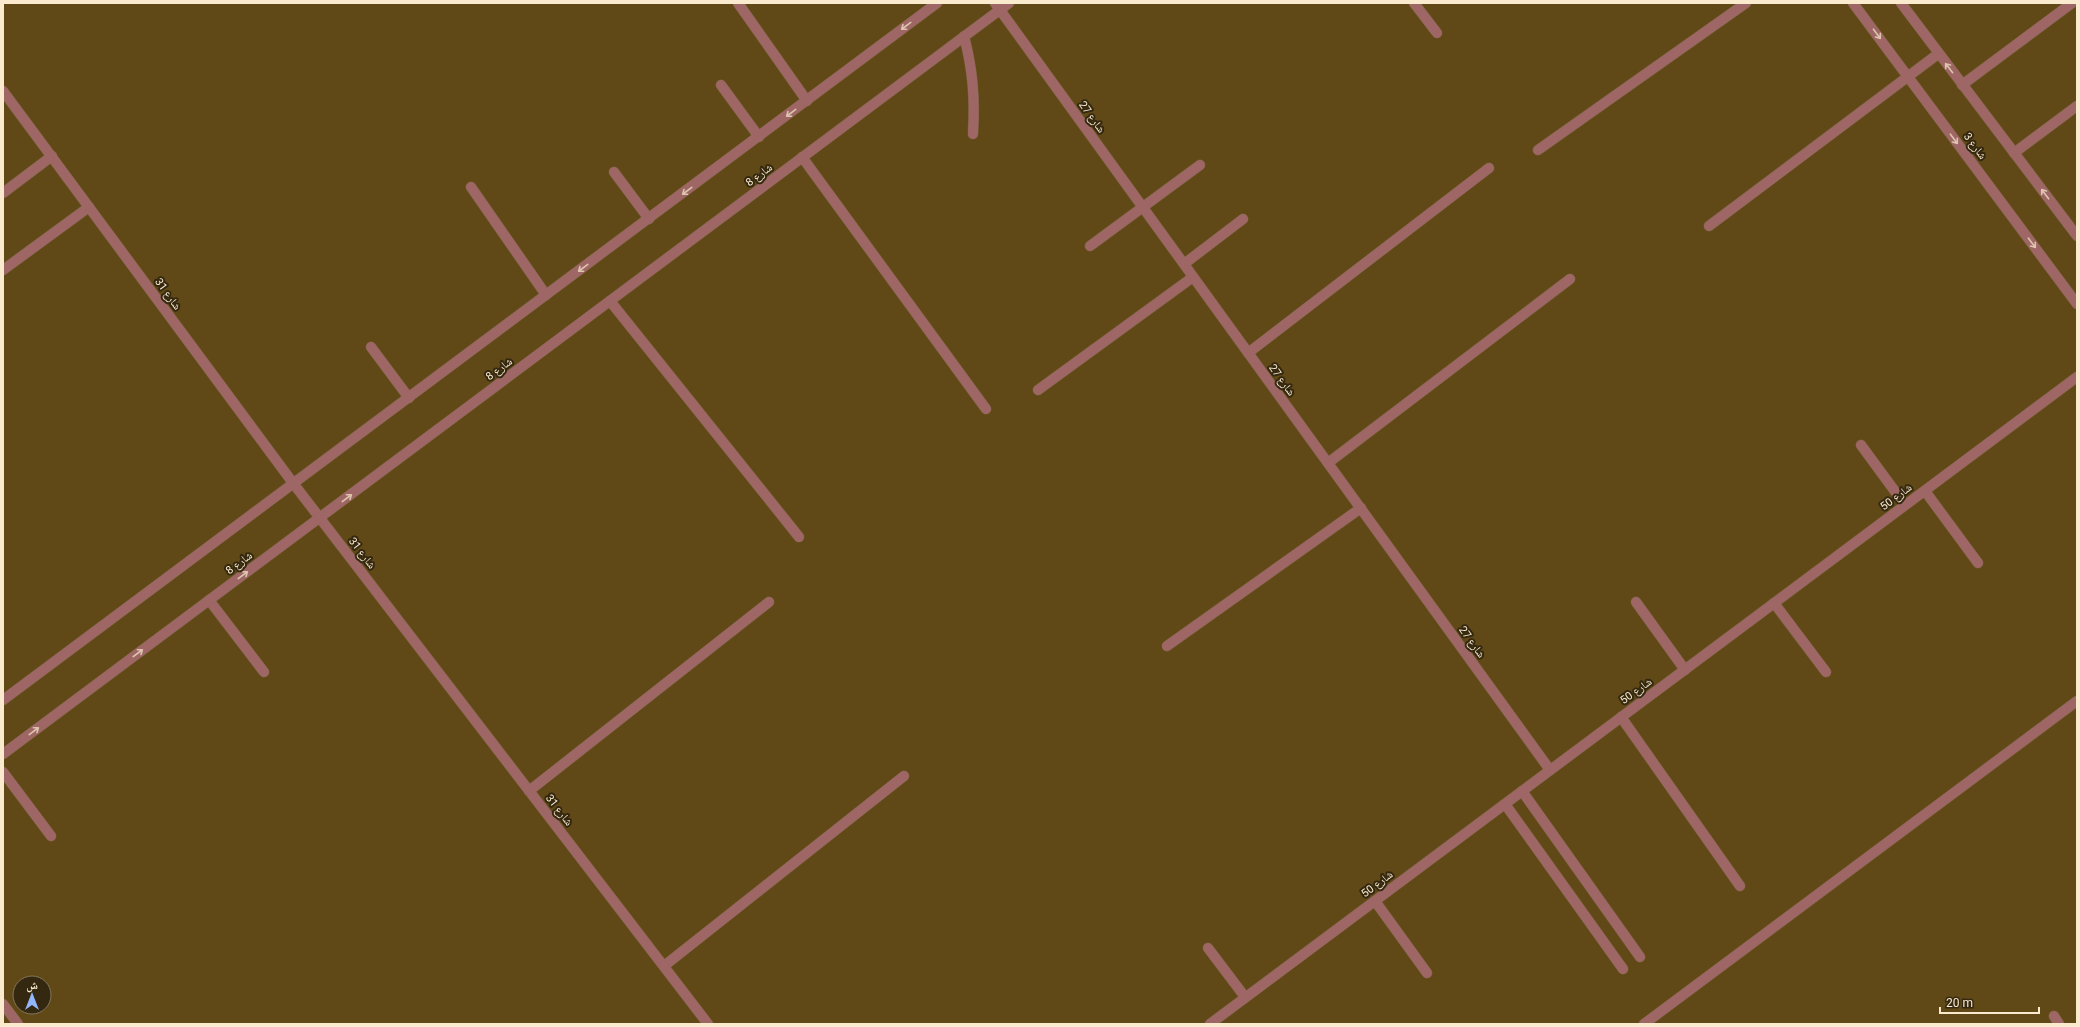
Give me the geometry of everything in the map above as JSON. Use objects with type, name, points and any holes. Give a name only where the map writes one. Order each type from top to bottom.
[{"type":"street","points":[[738,3],[807,101]]},
{"type":"street","points":[[3,700],[937,3]]},
{"type":"street","name":"شارع 8","points":[[3,754],[964,36],[998,7],[1009,3]]},
{"type":"street","points":[[1414,3],[1437,33]]},
{"type":"street","points":[[1538,150],[1746,3]]},
{"type":"street","name":"شارع 3","points":[[1853,3],[2077,304]]},
{"type":"street","points":[[1901,3],[1938,54],[2077,236]]},
{"type":"street","points":[[1962,85],[2072,3]]},
{"type":"street","name":"شارع 27","points":[[998,7],[1550,770]]},
{"type":"street","points":[[964,36],[973,75],[975,101],[973,134]]},
{"type":"street","points":[[1709,226],[1938,54]]},
{"type":"street","points":[[721,85],[759,136]]},
{"type":"street","name":"شارع 31","points":[[3,91],[293,483],[708,1024]]},
{"type":"street","points":[[2014,153],[2077,106]]},
{"type":"street","points":[[3,193],[52,156]]},
{"type":"street","points":[[802,157],[986,409]]},
{"type":"street","points":[[1090,246],[1200,165]]},
{"type":"street","points":[[1248,353],[1489,168]]},
{"type":"street","points":[[614,172],[649,219]]},
{"type":"street","points":[[470,187],[546,295]]},
{"type":"street","points":[[3,270],[89,207]]},
{"type":"street","points":[[1184,264],[1243,219]]},
{"type":"street","points":[[1038,390],[1193,277]]},
{"type":"street","points":[[1328,463],[1570,279]]},
{"type":"street","points":[[610,301],[799,537]]},
{"type":"street","points":[[371,347],[409,398]]},
{"type":"street","name":"شارع 50","points":[[1210,1024],[2077,377]]},
{"type":"street","points":[[1861,446],[1905,505]]},
{"type":"street","points":[[1925,490],[1978,563]]},
{"type":"street","points":[[1167,646],[1361,508]]},
{"type":"street","points":[[209,600],[264,672]]},
{"type":"street","points":[[529,791],[769,602]]},
{"type":"street","points":[[1636,602],[1685,670]]},
{"type":"street","points":[[1774,603],[1826,672]]},
{"type":"street","points":[[1644,1024],[2077,701]]},
{"type":"street","points":[[1621,717],[1740,886]]},
{"type":"street","points":[[3,772],[51,836]]},
{"type":"street","points":[[664,966],[904,776]]},
{"type":"street","points":[[1522,791],[1640,957]]},
{"type":"street","points":[[1505,804],[1623,969]]},
{"type":"street","points":[[1375,901],[1427,973]]},
{"type":"street","points":[[1208,948],[1245,997]]},
{"type":"street","points":[[3,1004],[18,1024]]},
{"type":"shaded area","points":[[3,3],[2077,3],[2077,1024],[3,1024]]}]
